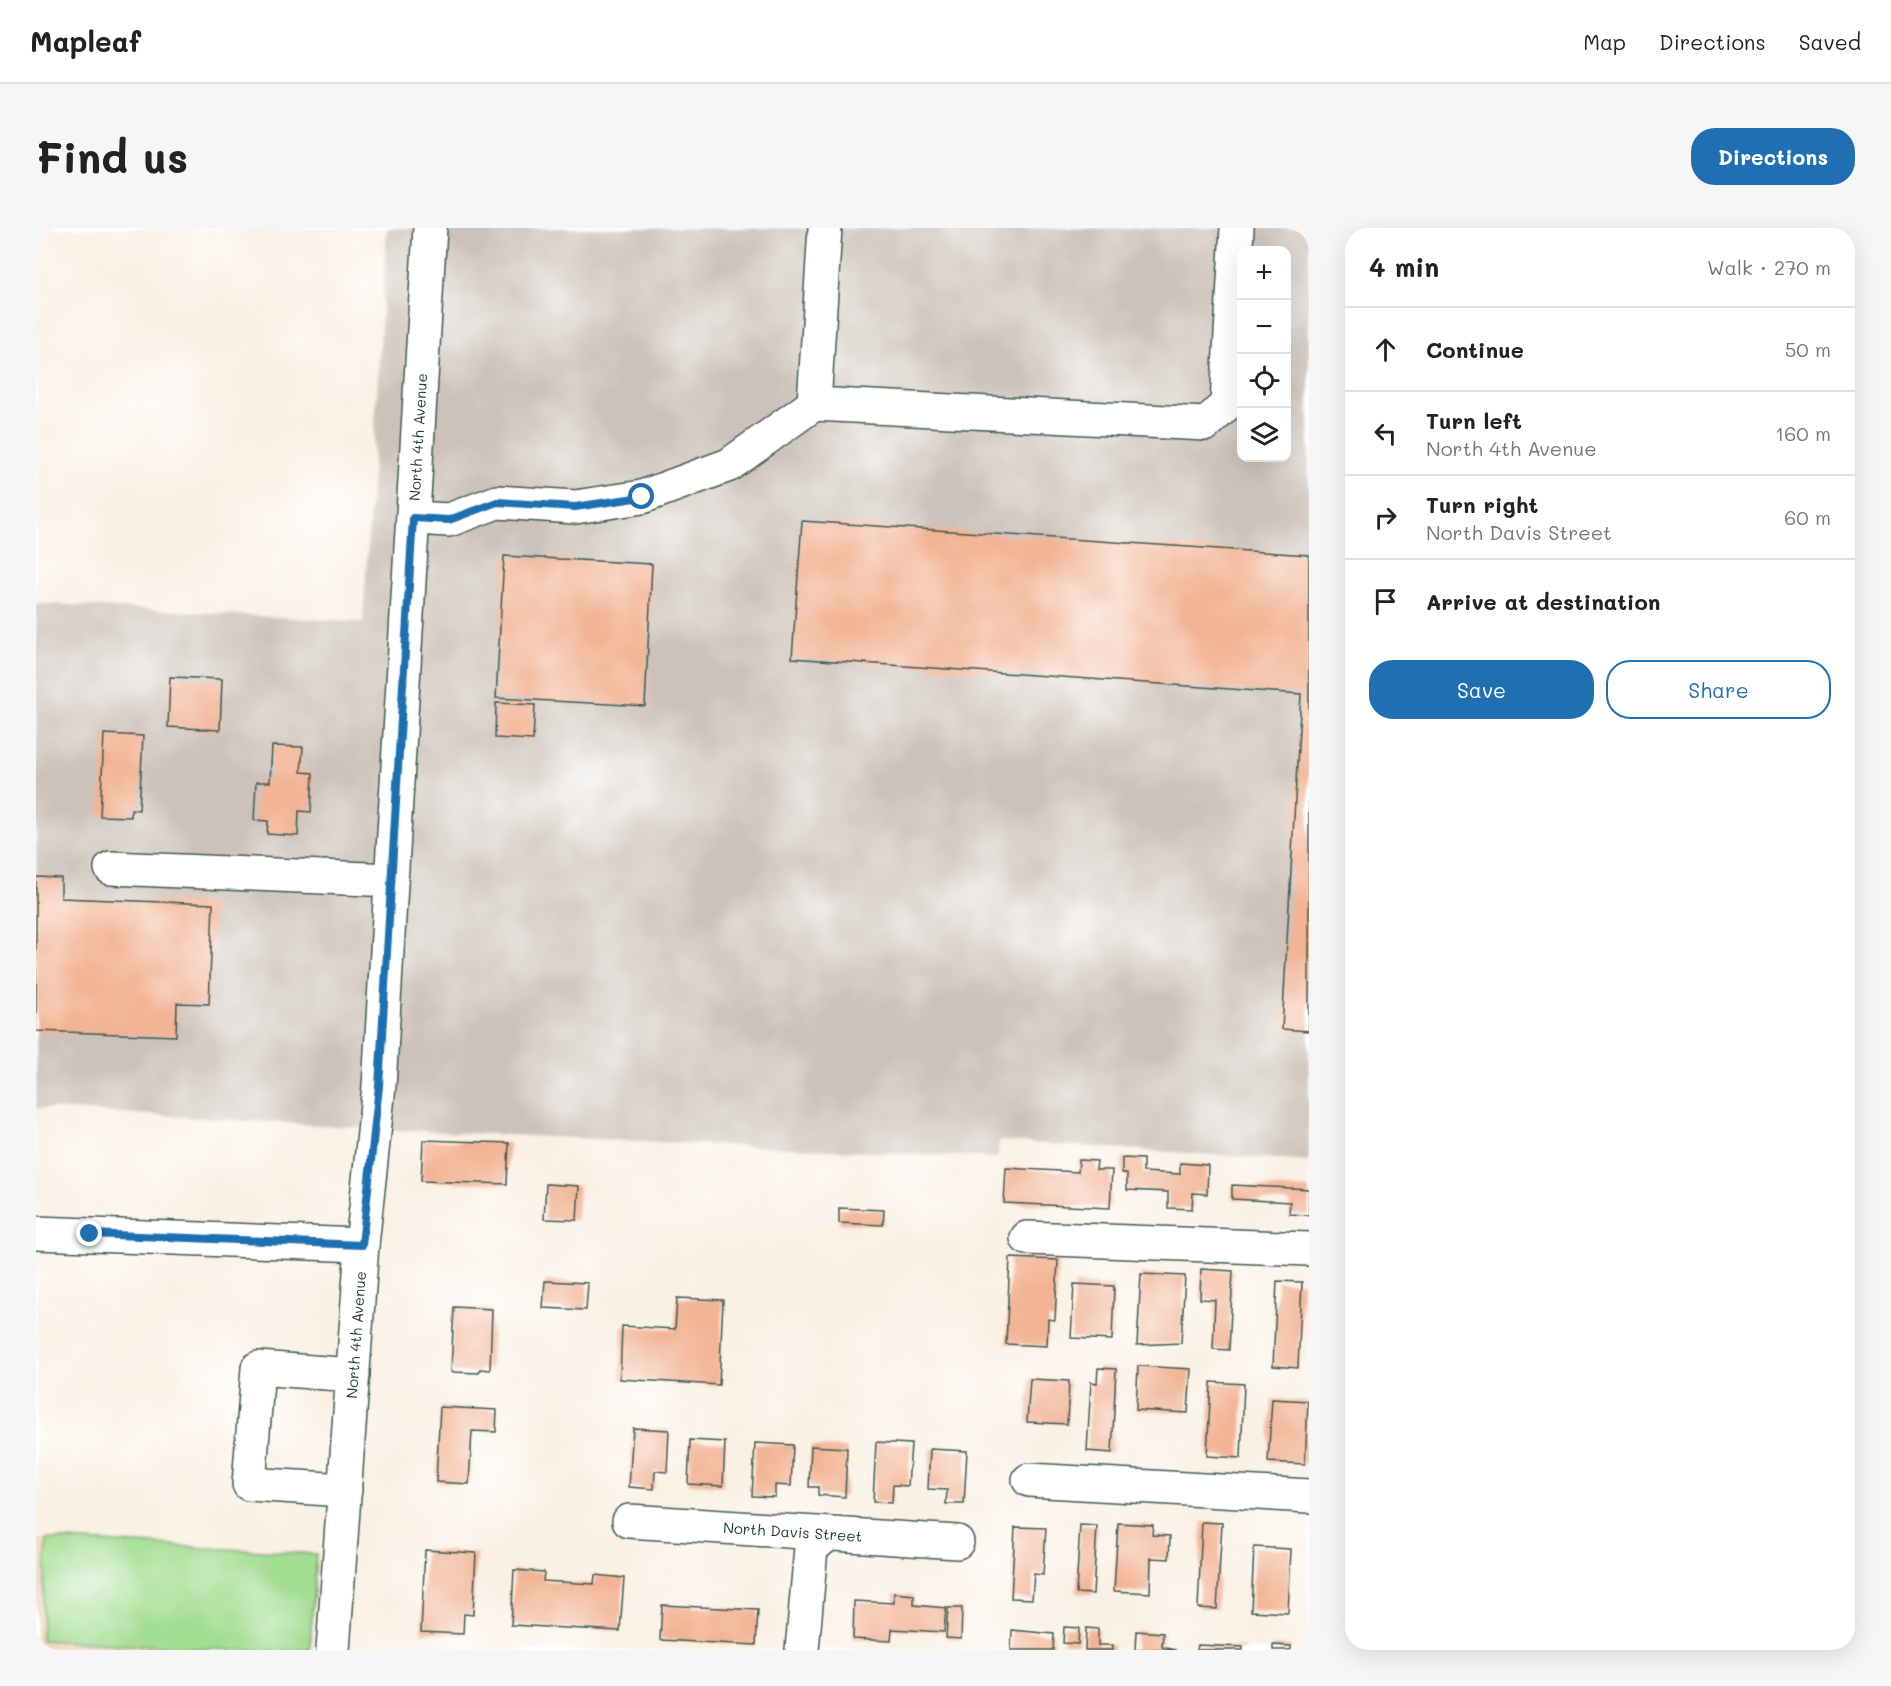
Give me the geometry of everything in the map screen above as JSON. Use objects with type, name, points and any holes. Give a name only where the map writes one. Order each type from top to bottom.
[{"type":"street","name":"North 4th Avenue","points":[[333,1650],[362,1245],[379,1086],[430,228]]},
{"type":"street","points":[[814,404],[825,228]]},
{"type":"street","points":[[413,518],[449,520],[497,502],[575,507],[642,497],[729,465],[814,404],[1206,424],[1227,404],[1237,228]]},
{"type":"street","points":[[111,868],[391,880]]},
{"type":"street","points":[[36,1233],[362,1245]]},
{"type":"street","points":[[1027,1238],[1309,1249]]},
{"type":"street","points":[[345,1490],[249,1484],[258,1368],[353,1375]]},
{"type":"street","points":[[1029,1480],[1309,1496]]},
{"type":"street","name":"North Davis Street","points":[[629,1521],[957,1542]]},
{"type":"street","points":[[802,1650],[811,1548],[827,1535]]},
{"type":"shaded area","points":[[387,228],[1309,228],[1309,1161],[999,1141],[998,1158],[402,1130],[36,1108],[36,603],[363,622]]},
{"type":"shaded area","points":[[36,1539],[47,1539],[42,1640],[229,1650],[36,1650]]},
{"type":"green space","points":[[47,1539],[316,1554],[310,1650],[229,1650],[41,1640]]},
{"type":"building","points":[[802,521],[1309,555],[1309,1031],[1282,1029],[1301,694],[792,658]]},
{"type":"building","points":[[504,556],[652,564],[645,706],[496,698]]},
{"type":"building","points":[[170,677],[222,679],[220,730],[168,727]]},
{"type":"building","points":[[496,703],[535,705],[533,740],[495,738]]},
{"type":"building","points":[[104,734],[143,736],[139,810],[131,809],[131,817],[100,816]]},
{"type":"building","points":[[272,746],[303,747],[301,772],[313,773],[311,812],[299,811],[298,836],[267,834],[268,821],[254,820],[256,782],[270,782]]},
{"type":"building","points":[[36,877],[61,878],[61,898],[213,904],[209,1004],[177,1003],[176,1036],[36,1031]]},
{"type":"building","points":[[423,1140],[509,1143],[507,1184],[421,1181]]},
{"type":"building","points":[[1122,1158],[1143,1159],[1143,1172],[1180,1174],[1180,1163],[1208,1165],[1207,1194],[1193,1193],[1192,1209],[1168,1208],[1168,1192],[1127,1190],[1127,1174],[1122,1173]]},
{"type":"building","points":[[1079,1160],[1097,1161],[1096,1170],[1112,1170],[1110,1208],[1004,1203],[1006,1168],[1078,1172]]},
{"type":"building","points":[[546,1184],[579,1186],[577,1220],[544,1219]]},
{"type":"building","points":[[1232,1185],[1309,1189],[1309,1215],[1289,1214],[1290,1202],[1232,1199]]},
{"type":"building","points":[[839,1208],[884,1210],[883,1225],[839,1223]]},
{"type":"building","points":[[1010,1258],[1058,1260],[1055,1320],[1048,1319],[1047,1346],[1006,1344]]},
{"type":"building","points":[[1201,1269],[1233,1271],[1229,1350],[1213,1349],[1215,1300],[1200,1299]]},
{"type":"building","points":[[1141,1274],[1185,1276],[1181,1343],[1137,1345]]},
{"type":"building","points":[[545,1281],[588,1283],[586,1310],[543,1308]]},
{"type":"building","points":[[1277,1281],[1302,1282],[1298,1368],[1273,1366]]},
{"type":"building","points":[[1074,1284],[1114,1286],[1112,1340],[1071,1338]]},
{"type":"building","points":[[677,1298],[723,1300],[719,1385],[620,1379],[622,1326],[675,1329]]},
{"type":"building","points":[[454,1307],[492,1309],[490,1370],[480,1369],[479,1373],[451,1372]]},
{"type":"building","points":[[1138,1366],[1191,1369],[1188,1413],[1136,1410]]},
{"type":"building","points":[[1098,1368],[1116,1369],[1112,1453],[1087,1451],[1091,1382],[1097,1383]]},
{"type":"building","points":[[1030,1379],[1069,1381],[1067,1424],[1027,1422]]},
{"type":"building","points":[[1211,1382],[1244,1384],[1241,1458],[1207,1456]]},
{"type":"building","points":[[1272,1399],[1308,1401],[1305,1464],[1268,1462]]},
{"type":"building","points":[[440,1407],[497,1410],[496,1432],[472,1431],[469,1484],[436,1482]]},
{"type":"building","points":[[633,1428],[669,1430],[667,1472],[655,1471],[654,1489],[629,1487]]},
{"type":"building","points":[[690,1440],[725,1442],[723,1486],[688,1484]]},
{"type":"building","points":[[876,1442],[911,1444],[908,1486],[893,1485],[892,1503],[873,1502]]},
{"type":"building","points":[[755,1443],[793,1445],[791,1486],[775,1485],[775,1497],[752,1496]]},
{"type":"building","points":[[811,1446],[847,1448],[845,1497],[818,1495],[818,1487],[809,1487]]},
{"type":"building","points":[[930,1449],[967,1451],[964,1504],[946,1504],[947,1490],[928,1489]]},
{"type":"building","points":[[1202,1522],[1222,1523],[1217,1609],[1198,1608]]},
{"type":"building","points":[[1118,1523],[1153,1525],[1152,1535],[1170,1536],[1169,1559],[1151,1558],[1150,1593],[1114,1591]]},
{"type":"building","points":[[1080,1525],[1097,1526],[1093,1594],[1076,1593]]},
{"type":"building","points":[[1015,1527],[1046,1528],[1043,1575],[1034,1574],[1032,1599],[1011,1598]]},
{"type":"building","points":[[1254,1547],[1291,1549],[1288,1613],[1251,1611]]},
{"type":"building","points":[[425,1550],[476,1553],[473,1615],[464,1614],[463,1634],[421,1632]]},
{"type":"building","points":[[514,1570],[544,1572],[543,1581],[594,1584],[595,1575],[624,1578],[620,1631],[511,1625]]},
{"type":"building","points":[[894,1593],[914,1595],[914,1605],[946,1608],[944,1632],[892,1629],[891,1641],[853,1639],[854,1601],[894,1603]]},
{"type":"building","points":[[662,1605],[758,1610],[756,1645],[660,1640]]},
{"type":"building","points":[[948,1608],[962,1608],[961,1639],[946,1638]]},
{"type":"building","points":[[1064,1627],[1079,1628],[1078,1644],[1063,1643]]},
{"type":"building","points":[[1086,1628],[1098,1629],[1098,1645],[1113,1645],[1113,1650],[1085,1650]]},
{"type":"building","points":[[1012,1630],[1054,1634],[1053,1650],[1011,1650]]},
{"type":"building","points":[[1136,1631],[1163,1633],[1162,1647],[1176,1650],[1135,1650]]},
{"type":"building","points":[[1198,1645],[1243,1647],[1243,1650],[1197,1650]]},
{"type":"building","points":[[1273,1645],[1291,1646],[1291,1650],[1273,1650]]},
{"type":"route","points":[[90,1234],[362,1245],[379,1086],[413,518],[449,520],[497,502],[575,507],[642,497]]}]
